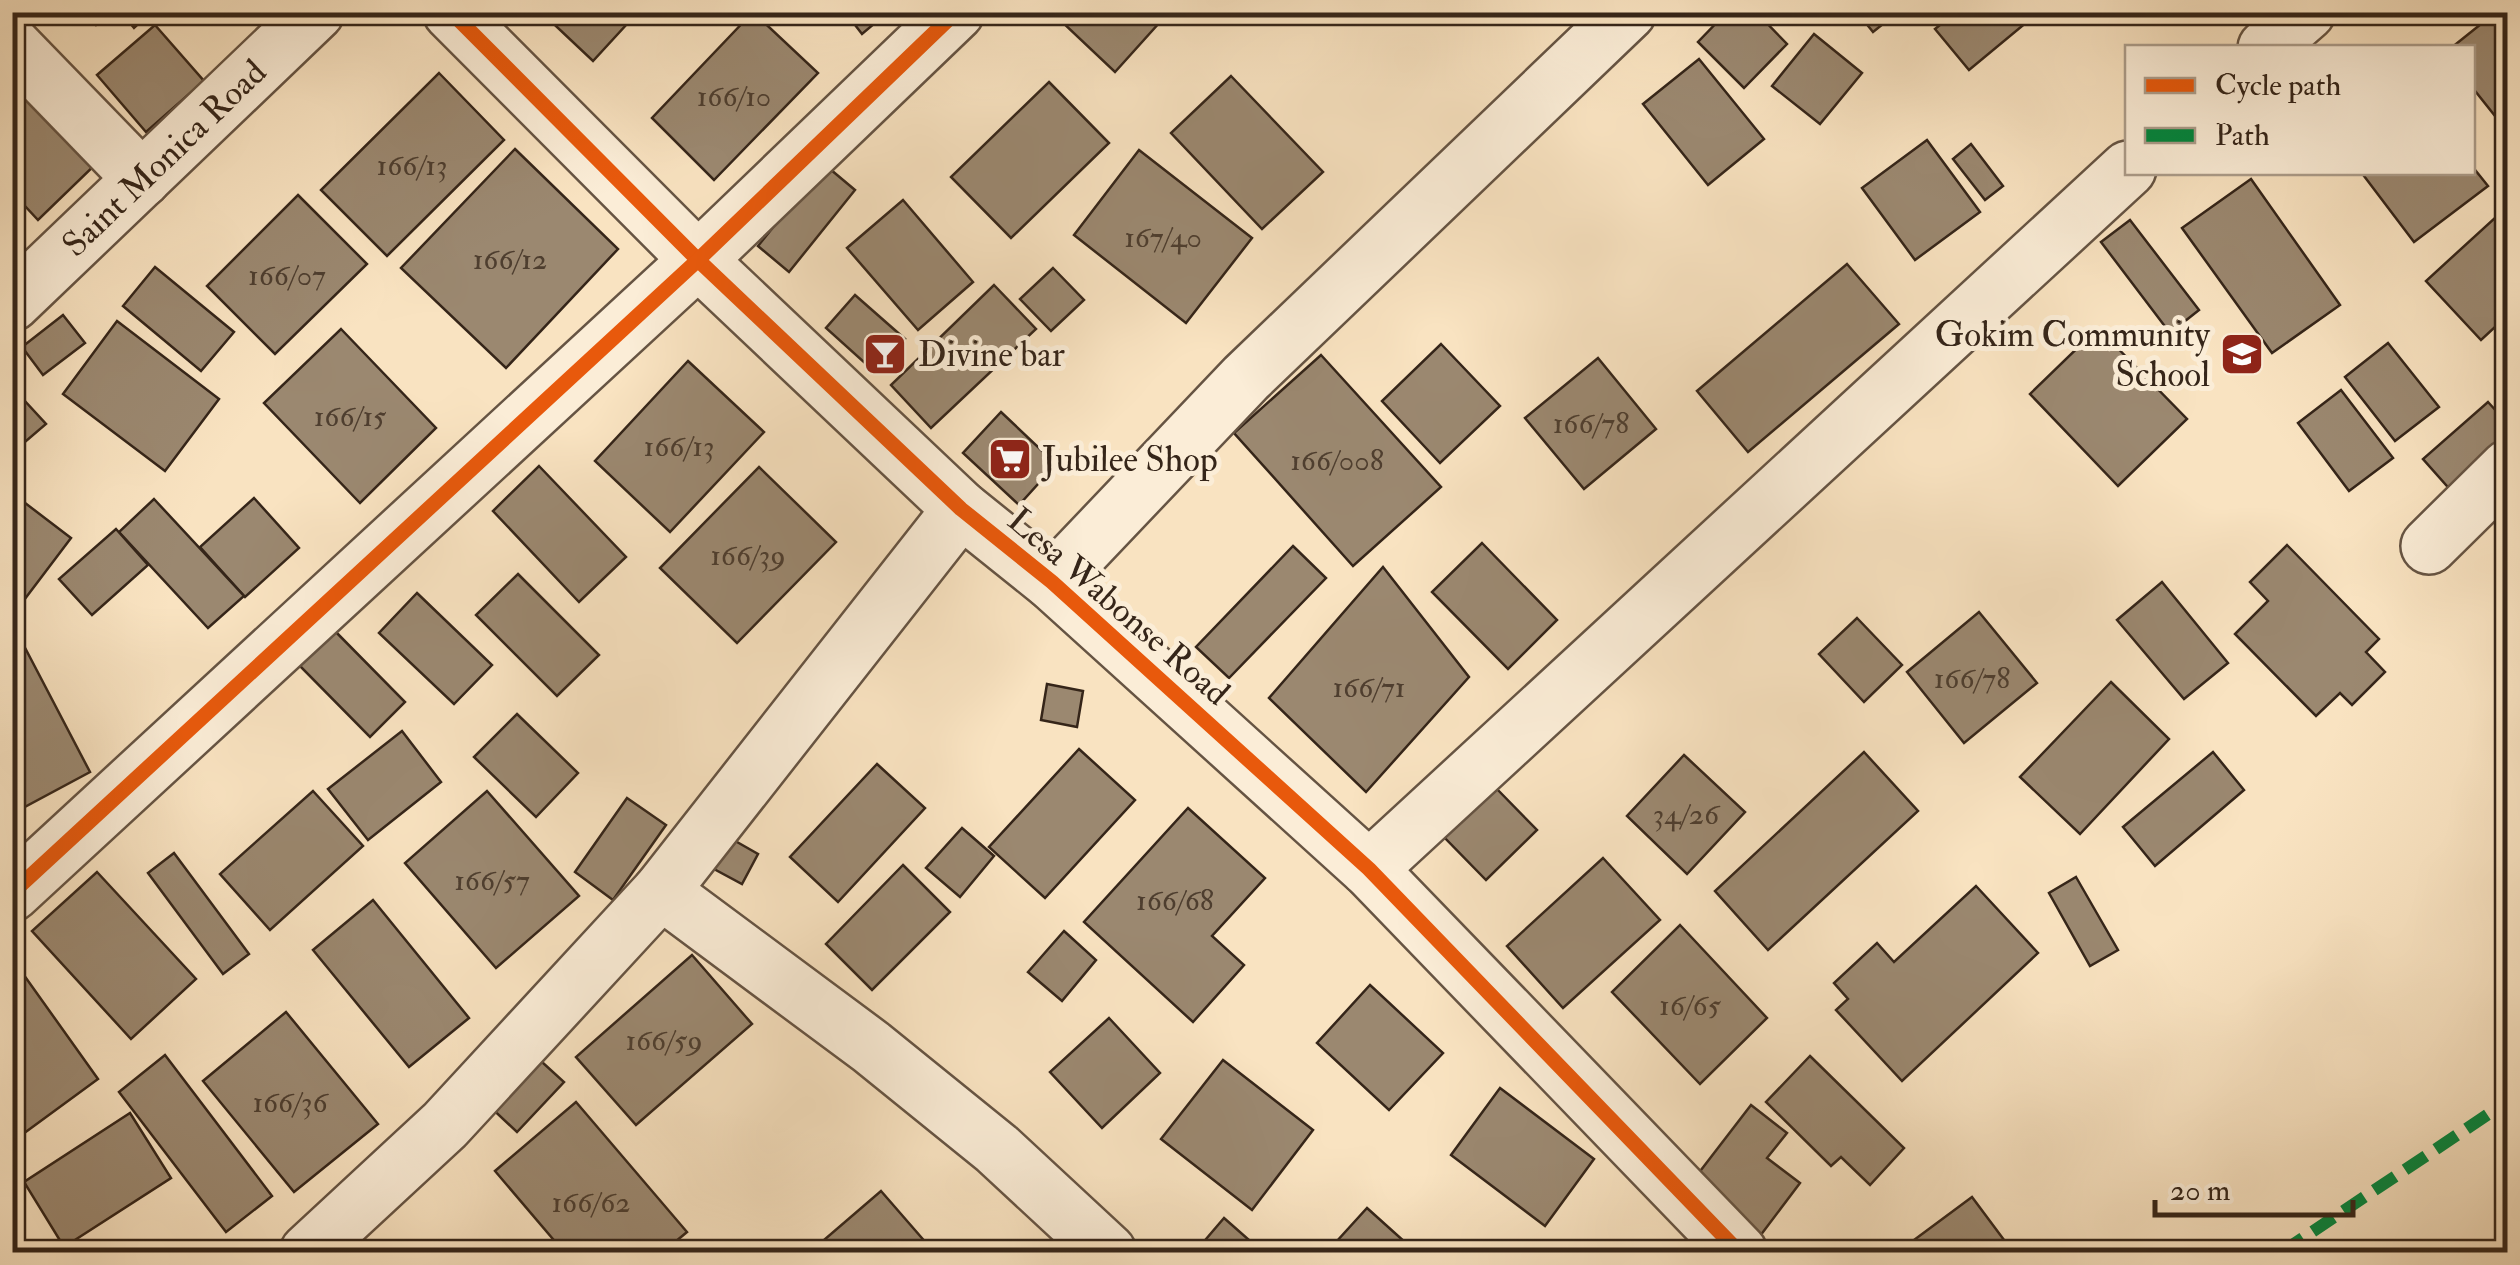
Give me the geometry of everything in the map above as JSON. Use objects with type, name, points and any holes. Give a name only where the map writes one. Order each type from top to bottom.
[{"type":"street","name":"Saint Monica Road","points":[[12,303],[316,12]]},
{"type":"street","name":"Lesa Wabonse Road","points":[[451,12],[698,260],[960,509],[1052,582],[1369,868],[1739,1252]]},
{"type":"street","points":[[12,893],[698,260],[956,12]]},
{"type":"street","points":[[1052,582],[1246,378],[1628,12]]},
{"type":"street","points":[[2270,45],[2308,12]]},
{"type":"street","points":[[12,44],[142,179]]},
{"type":"street","points":[[1369,868],[2125,172]]},
{"type":"street","points":[[2429,546],[2508,468]]},
{"type":"street","points":[[308,1252],[445,1126],[660,891],[960,509]]},
{"type":"street","points":[[660,891],[870,1047],[997,1149],[1108,1252]]},
{"type":"building","points":[[85,12],[110,12],[96,25]]},
{"type":"building","points":[[121,12],[151,12],[134,28]]},
{"type":"building","points":[[541,12],[638,12],[593,61]]},
{"type":"building","points":[[753,12],[818,73],[714,180],[652,118]]},
{"type":"building","points":[[845,12],[888,12],[862,34]]},
{"type":"building","points":[[1069,12],[1169,12],[1115,72],[1061,21]]},
{"type":"building","points":[[1727,12],[1756,12],[1787,44],[1744,88],[1698,42]]},
{"type":"building","points":[[1857,12],[1898,12],[1873,32]]},
{"type":"building","points":[[1956,12],[2039,12],[1969,70],[1935,29]]},
{"type":"building","points":[[2496,12],[2508,12],[2508,114],[2499,121],[2475,91],[2475,45],[2455,45]]},
{"type":"building","points":[[155,25],[204,81],[146,132],[97,75]]},
{"type":"building","points":[[1814,34],[1862,73],[1820,124],[1772,86]]},
{"type":"building","points":[[1699,59],[1764,139],[1708,185],[1643,104]]},
{"type":"building","points":[[12,67],[101,159],[38,220],[12,192]]},
{"type":"building","points":[[439,73],[504,140],[387,256],[321,190]]},
{"type":"building","points":[[1231,76],[1323,172],[1262,229],[1171,133]]},
{"type":"building","points":[[1049,82],[1109,143],[1011,238],[951,177]]},
{"type":"building","points":[[1927,140],[1980,212],[1915,260],[1862,188]]},
{"type":"building","points":[[1971,144],[2003,186],[1985,200],[1953,159]]},
{"type":"building","points":[[515,149],[618,249],[506,368],[401,268]]},
{"type":"building","points":[[1139,150],[1252,238],[1186,323],[1074,235]]},
{"type":"building","points":[[824,164],[855,190],[789,272],[758,246]]},
{"type":"building","points":[[2475,170],[2488,186],[2414,242],[2363,175],[2475,175]]},
{"type":"building","points":[[2251,179],[2340,305],[2272,353],[2182,228]]},
{"type":"building","points":[[298,195],[367,264],[275,354],[207,286]]},
{"type":"building","points":[[903,200],[973,282],[918,330],[847,248]]},
{"type":"building","points":[[2508,206],[2508,315],[2481,340],[2426,281]]},
{"type":"building","points":[[2130,220],[2199,310],[2170,333],[2101,242]]},
{"type":"building","points":[[1847,264],[1899,324],[1748,452],[1697,391]]},
{"type":"building","points":[[155,267],[234,332],[201,371],[123,306]]},
{"type":"building","points":[[1053,268],[1084,300],[1051,331],[1020,299]]},
{"type":"building","points":[[994,285],[1036,329],[931,428],[891,385]]},
{"type":"building","points":[[855,295],[905,339],[876,373],[826,328]]},
{"type":"building","points":[[63,315],[85,343],[43,375],[22,347]]},
{"type":"building","points":[[117,321],[219,399],[165,471],[63,394]]},
{"type":"building","points":[[2098,328],[2187,419],[2118,486],[2030,394]]},
{"type":"building","points":[[341,329],[436,428],[360,503],[264,403]]},
{"type":"building","points":[[2388,343],[2439,407],[2395,441],[2345,377]]},
{"type":"building","points":[[1441,344],[1500,406],[1440,463],[1382,401]]},
{"type":"building","points":[[1321,355],[1441,487],[1353,566],[1234,433]]},
{"type":"building","points":[[1598,358],[1656,429],[1584,489],[1525,418]]},
{"type":"building","points":[[688,361],[764,432],[670,532],[595,461]]},
{"type":"building","points":[[12,387],[46,424],[12,453]]},
{"type":"building","points":[[2341,390],[2393,458],[2349,491],[2298,423]]},
{"type":"building","points":[[2488,402],[2508,424],[2508,446],[2454,494],[2423,459]]},
{"type":"building","name":"Jubilee Shop","points":[[1001,412],[1056,464],[1019,505],[963,453]]},
{"type":"building","points":[[539,466],[626,557],[579,602],[493,511]]},
{"type":"building","points":[[759,467],[836,542],[737,643],[660,568]]},
{"type":"building","points":[[12,493],[71,538],[18,608],[12,604]]},
{"type":"building","points":[[254,498],[299,548],[245,597],[200,547]]},
{"type":"building","points":[[154,499],[244,596],[208,628],[119,532]]},
{"type":"building","points":[[116,529],[148,565],[92,615],[59,579]]},
{"type":"building","points":[[1482,543],[1557,620],[1508,669],[1432,592]]},
{"type":"building","points":[[2287,545],[2379,639],[2366,652],[2385,672],[2352,705],[2340,693],[2316,716],[2235,634],[2268,601],[2250,582]]},
{"type":"building","points":[[1293,546],[1326,578],[1229,678],[1196,647]]},
{"type":"building","points":[[1383,567],[1469,677],[1366,792],[1269,698]]},
{"type":"building","points":[[518,574],[599,655],[557,696],[476,615]]},
{"type":"building","points":[[2162,582],[2228,663],[2184,699],[2117,620]]},
{"type":"building","points":[[417,593],[492,665],[454,704],[379,633]]},
{"type":"building","points":[[1979,612],[2037,683],[1964,743],[1907,672]]},
{"type":"building","points":[[1857,618],[1902,665],[1864,702],[1819,654]]},
{"type":"building","points":[[330,626],[405,702],[370,737],[295,661]]},
{"type":"building","points":[[22,642],[90,772],[19,810],[12,797],[12,647]]},
{"type":"building","points":[[2111,682],[2169,739],[2080,834],[2020,777]]},
{"type":"building","points":[[1047,684],[1083,691],[1077,727],[1041,720]]},
{"type":"building","points":[[517,714],[578,773],[536,817],[474,757]]},
{"type":"building","points":[[402,731],[441,782],[368,840],[328,789]]},
{"type":"building","points":[[1079,749],[1135,800],[1045,898],[989,847]]},
{"type":"building","points":[[1864,752],[1918,811],[1768,950],[1715,891]]},
{"type":"building","points":[[2213,752],[2244,790],[2155,866],[2123,827]]},
{"type":"building","points":[[1684,755],[1745,812],[1687,874],[1627,816]]},
{"type":"building","points":[[877,764],[925,808],[838,902],[790,857]]},
{"type":"building","points":[[1494,786],[1537,830],[1486,880],[1443,836]]},
{"type":"building","points":[[313,791],[363,846],[270,930],[220,874]]},
{"type":"building","points":[[487,791],[579,896],[496,968],[405,863]]},
{"type":"building","points":[[627,798],[666,825],[613,900],[575,872]]},
{"type":"building","points":[[1188,808],[1265,878],[1212,936],[1244,965],[1193,1022],[1084,922]]},
{"type":"building","points":[[962,828],[994,856],[960,897],[926,868]]},
{"type":"building","points":[[730,838],[758,854],[742,884],[714,869]]},
{"type":"building","points":[[174,853],[249,954],[223,974],[148,873]]},
{"type":"building","points":[[1603,858],[1660,920],[1563,1008],[1507,946]]},
{"type":"building","points":[[903,865],[950,912],[872,990],[826,944]]},
{"type":"building","points":[[97,872],[196,979],[131,1039],[32,931]]},
{"type":"building","points":[[2076,877],[2118,950],[2090,966],[2049,893]]},
{"type":"building","points":[[1976,886],[2038,953],[1902,1081],[1836,1010],[1848,999],[1834,983],[1877,943],[1894,962]]},
{"type":"building","points":[[373,900],[469,1018],[409,1067],[313,950]]},
{"type":"building","points":[[1680,925],[1767,1018],[1700,1084],[1612,992]]},
{"type":"building","points":[[1064,931],[1096,960],[1062,1001],[1028,972]]},
{"type":"building","points":[[692,955],[752,1024],[636,1125],[576,1057]]},
{"type":"building","points":[[21,971],[98,1079],[12,1142],[12,977]]},
{"type":"building","points":[[1370,985],[1443,1053],[1389,1110],[1317,1043]]},
{"type":"building","points":[[286,1012],[378,1124],[294,1192],[203,1081]]},
{"type":"building","points":[[1109,1018],[1160,1073],[1102,1128],[1050,1072]]},
{"type":"building","points":[[531,1052],[564,1082],[517,1132],[485,1102]]},
{"type":"building","points":[[165,1055],[272,1196],[226,1232],[119,1092]]},
{"type":"building","points":[[1810,1056],[1904,1148],[1870,1185],[1841,1157],[1831,1166],[1766,1102]]},
{"type":"building","points":[[1223,1060],[1313,1130],[1252,1210],[1161,1139]]},
{"type":"building","points":[[1500,1088],[1594,1159],[1545,1226],[1451,1155]]},
{"type":"building","points":[[576,1102],[687,1232],[663,1252],[564,1252],[495,1171]]},
{"type":"building","points":[[1751,1105],[1787,1133],[1767,1158],[1800,1183],[1760,1236],[1691,1183]]},
{"type":"building","points":[[130,1113],[171,1178],[64,1247],[24,1182]]},
{"type":"building","points":[[881,1191],[934,1252],[810,1252]]},
{"type":"building","points":[[1972,1197],[2013,1252],[1923,1252],[1914,1240]]},
{"type":"building","points":[[1367,1208],[1416,1252],[1327,1252]]},
{"type":"building","points":[[1224,1218],[1257,1247],[1252,1252],[1195,1252]]},
{"type":"marked path","points":[[2282,1252],[2508,1101]]},
{"type":"cycle path","points":[[451,12],[698,260],[961,509],[1052,582],[1369,869],[1739,1252]]},
{"type":"cycle path","points":[[12,893],[698,260],[956,12]]},
{"type":"place","name":"Divine bar","points":[[885,354]]},
{"type":"place","name":"Gokim Community School","points":[[2242,354]]},
{"type":"place","name":"Jubilee Shop","points":[[1010,459]]}]
